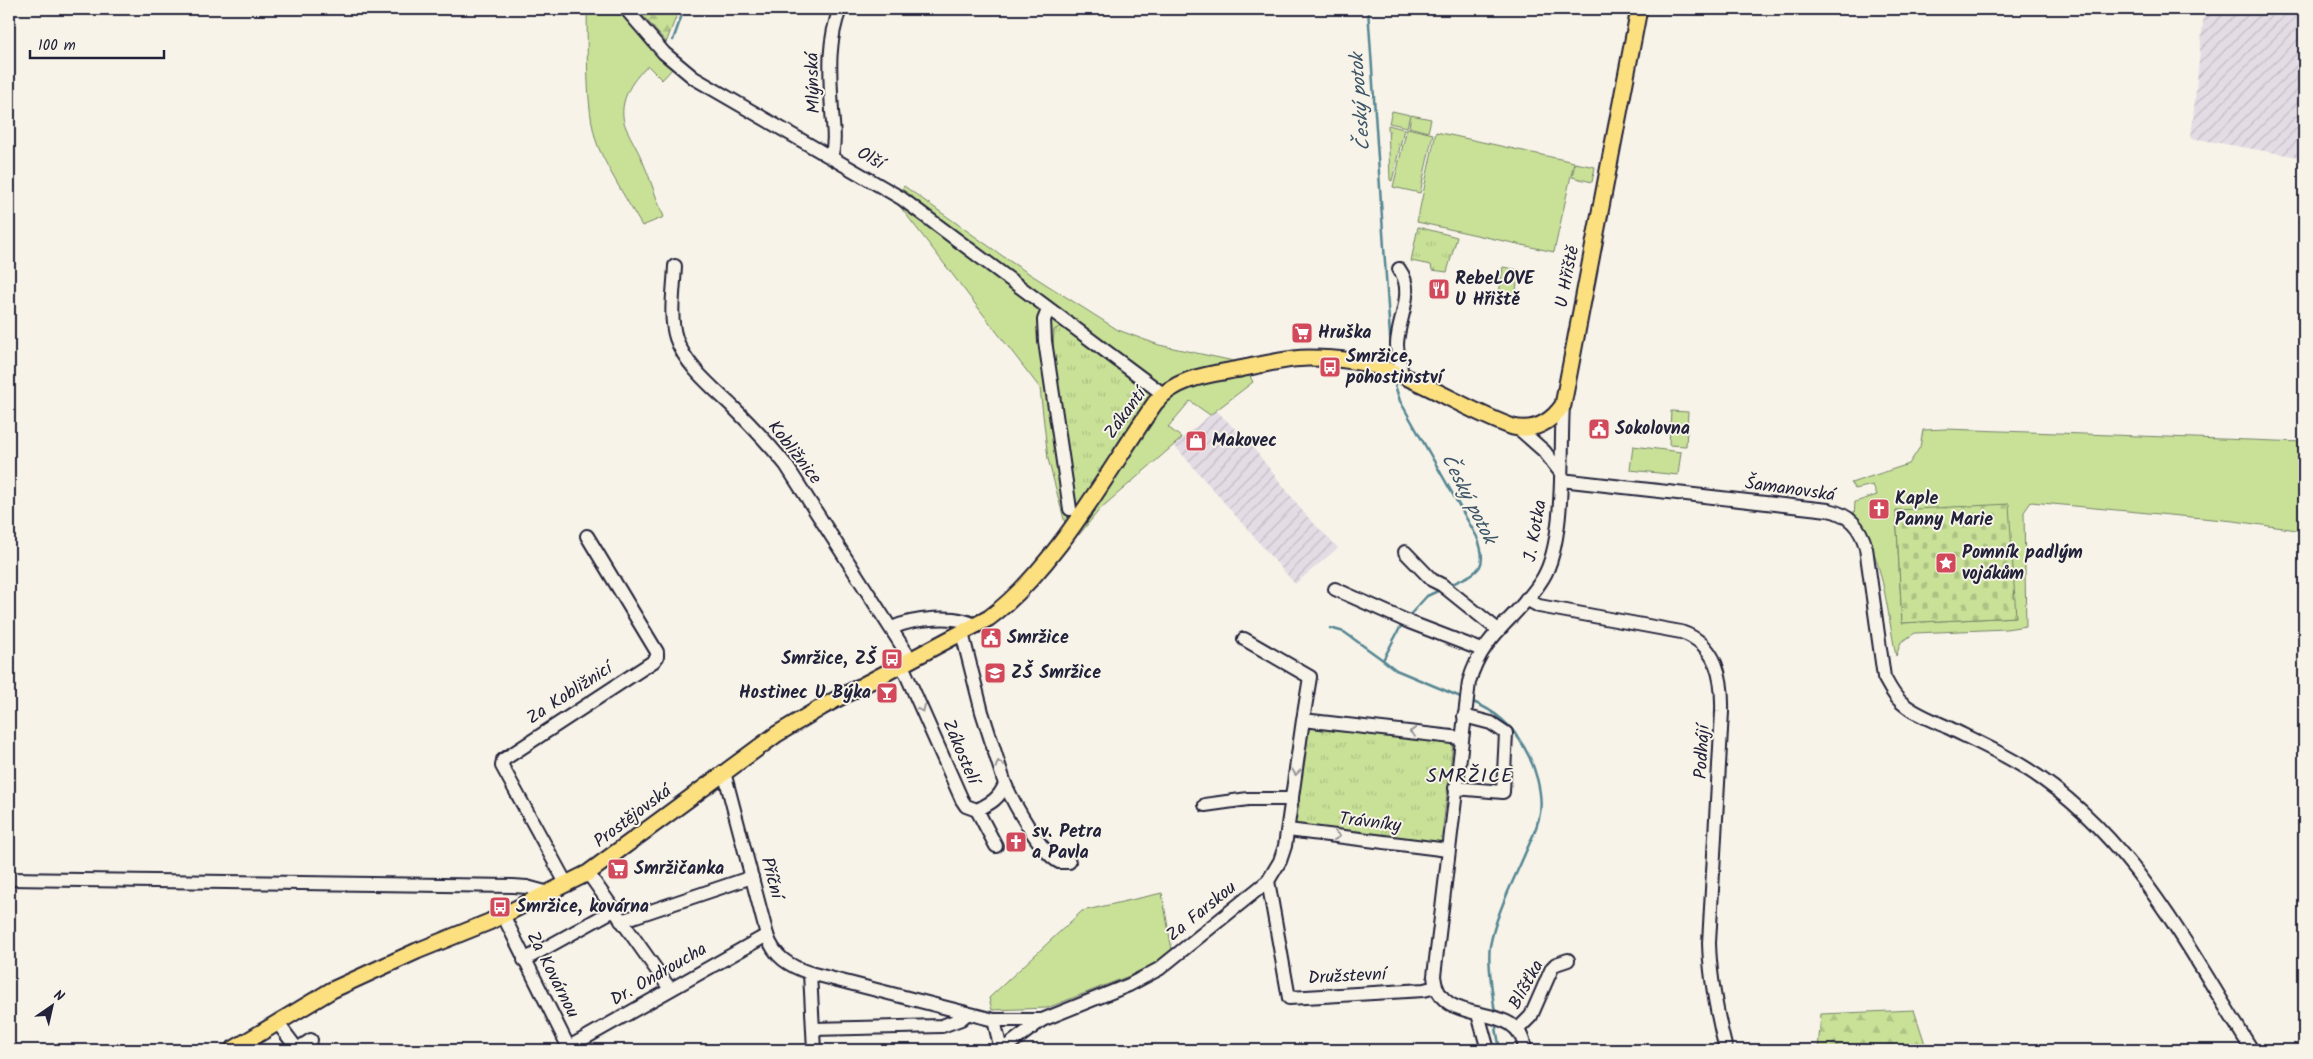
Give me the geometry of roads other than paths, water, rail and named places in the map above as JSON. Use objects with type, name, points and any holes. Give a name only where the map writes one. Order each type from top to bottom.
[{"type":"main road","name":"U Hřiště","points":[[1563,405],[1639,9]]},
{"type":"main road","name":"Zákantí","points":[[976,626],[1012,599],[1056,548],[1162,394],[1180,383],[1195,377],[1303,358],[1342,361],[1381,368],[1400,375],[1502,423],[1518,428]]},
{"type":"main road","points":[[1518,428],[1533,427],[1543,423],[1553,417],[1563,405]]},
{"type":"main road","name":"Prostějovská","points":[[232,1050],[332,990],[567,885],[588,873],[764,743],[804,718],[976,626]]},
{"type":"street","name":"Olší","points":[[626,9],[664,53],[694,78],[901,198],[1162,394]]},
{"type":"street","name":"Mlýnská","points":[[831,157],[834,141],[829,54],[833,28],[840,9]]},
{"type":"street","name":"Kobližnice","points":[[675,266],[672,317],[677,340],[682,351],[701,375],[786,465],[892,628],[906,662]]},
{"type":"street","points":[[1399,269],[1403,275],[1407,298],[1400,320],[1398,338],[1400,375]]},
{"type":"street","points":[[1048,310],[1044,320],[1045,341],[1070,509]]},
{"type":"street","name":"J. Kotka","points":[[1498,630],[1542,580],[1551,558],[1559,505],[1563,405]]},
{"type":"street","points":[[1518,428],[1544,451],[1561,477]]},
{"type":"street","name":"Šamanovská","points":[[1561,477],[1828,510],[1847,517],[1860,530],[1866,548],[1884,677],[1894,694],[1910,709],[2010,758],[2046,782],[2093,820],[2142,876],[2252,1050]]},
{"type":"street","name":"Za Kobližnicí","points":[[567,885],[502,766],[503,760],[657,657],[657,652],[587,536]]},
{"type":"street","points":[[1405,552],[1432,580],[1498,630],[1482,650],[1474,664],[1467,693],[1434,976],[1436,987]]},
{"type":"street","points":[[1335,589],[1404,620],[1482,650]]},
{"type":"street","name":"Podhájí","points":[[1526,599],[1539,606],[1681,632],[1698,640],[1714,657],[1720,681],[1722,712],[1710,958],[1716,1010],[1726,1050]]},
{"type":"street","points":[[892,628],[919,620],[959,619],[976,626]]},
{"type":"street","name":"Zákostelí","points":[[962,633],[982,712],[1005,784],[1017,812],[1050,854],[1059,862],[1069,862]]},
{"type":"street","points":[[1205,804],[1248,799],[1292,799],[1310,677],[1244,639]]},
{"type":"street","name":"Zákostelí","points":[[906,662],[966,806],[977,810],[995,801],[1001,795],[1005,784]]},
{"type":"street","points":[[1455,788],[1503,792],[1506,733],[1491,723],[1464,713]]},
{"type":"street","points":[[1303,720],[1461,738]]},
{"type":"street","name":"Příční","points":[[724,772],[767,935],[771,946],[781,958],[796,968],[810,973],[994,1020]]},
{"type":"street","name":"Za Farskou","points":[[994,1020],[1042,1020],[1129,985],[1159,969],[1268,880],[1280,862],[1288,830],[1292,799]]},
{"type":"street","points":[[977,810],[996,846]]},
{"type":"street","name":"Trávníky","points":[[1288,830],[1448,850]]},
{"type":"street","points":[[588,873],[670,989]]},
{"type":"street","points":[[524,960],[617,915],[752,877]]},
{"type":"street","points":[[9,879],[494,885],[527,886],[549,893]]},
{"type":"street","name":"Družstevní","points":[[1268,880],[1290,998],[1424,990],[1436,987]]},
{"type":"street","name":"Za Kovárnou","points":[[503,915],[570,1049]]},
{"type":"street","name":"Dr. Ondroucha","points":[[570,1049],[670,989],[767,935]]},
{"type":"street","name":"Blíšťka","points":[[1518,1029],[1531,1016],[1552,968],[1556,964],[1568,960]]},
{"type":"street","points":[[810,973],[814,1050]]},
{"type":"street","name":"Blíšťka","points":[[1436,987],[1443,998],[1453,1005],[1510,1022],[1518,1029],[1525,1050]]},
{"type":"street","points":[[813,1030],[942,1026],[961,1019],[966,1014]]},
{"type":"street","points":[[1483,1015],[1488,1050]]},
{"type":"street","points":[[994,1020],[1001,1050],[1042,1020]]},
{"type":"street","points":[[277,1022],[297,1050],[311,1040]]},
{"type":"waterway","points":[[673,40],[684,9]]},
{"type":"waterway","name":"Český potok","points":[[1368,9],[1392,366]]},
{"type":"waterway","name":"Český potok","points":[[1393,379],[1400,401],[1477,537],[1481,548],[1481,563],[1474,573],[1450,585]]},
{"type":"waterway","name":"Český potok","points":[[1407,618],[1427,596],[1440,590]]},
{"type":"waterway","name":"Český potok","points":[[1402,624],[1383,660],[1396,670],[1463,698]]},
{"type":"waterway","points":[[1330,628],[1344,632],[1383,660]]},
{"type":"waterway","name":"Český potok","points":[[1471,701],[1488,709],[1502,719],[1519,739],[1535,771],[1541,805],[1536,827],[1501,909],[1490,946],[1490,970],[1495,1014]]},
{"type":"waterway","name":"Český potok","points":[[1495,1022],[1500,1050]]},
{"type":"place","name":"RebeLOVE U Hřiště","points":[[1439,289]]},
{"type":"place","name":"Hruška","points":[[1302,333]]},
{"type":"place","name":"Smržice, pohostinství","points":[[1330,367]]},
{"type":"place","name":"Sokolovna","points":[[1599,429]]},
{"type":"place","name":"Makovec","points":[[1196,441]]},
{"type":"place","name":"Kaple Panny Marie","points":[[1879,509]]},
{"type":"place","name":"Pomník padlým vojákům","points":[[1946,563]]},
{"type":"place","name":"Smržice","points":[[991,638]]},
{"type":"place","name":"Smržice, ZŠ","points":[[892,659]]},
{"type":"place","name":"ZŠ Smržice","points":[[995,673]]},
{"type":"place","name":"Hostinec U Býka","points":[[887,693]]},
{"type":"place","name":"sv. Petra a Pavla","points":[[1016,842]]},
{"type":"place","name":"Smržičanka","points":[[618,869]]},
{"type":"place","name":"Smržice, kovárna","points":[[500,907]]},
{"type":"district","name":"SMRŽICE","points":[[1470,777]]}]
